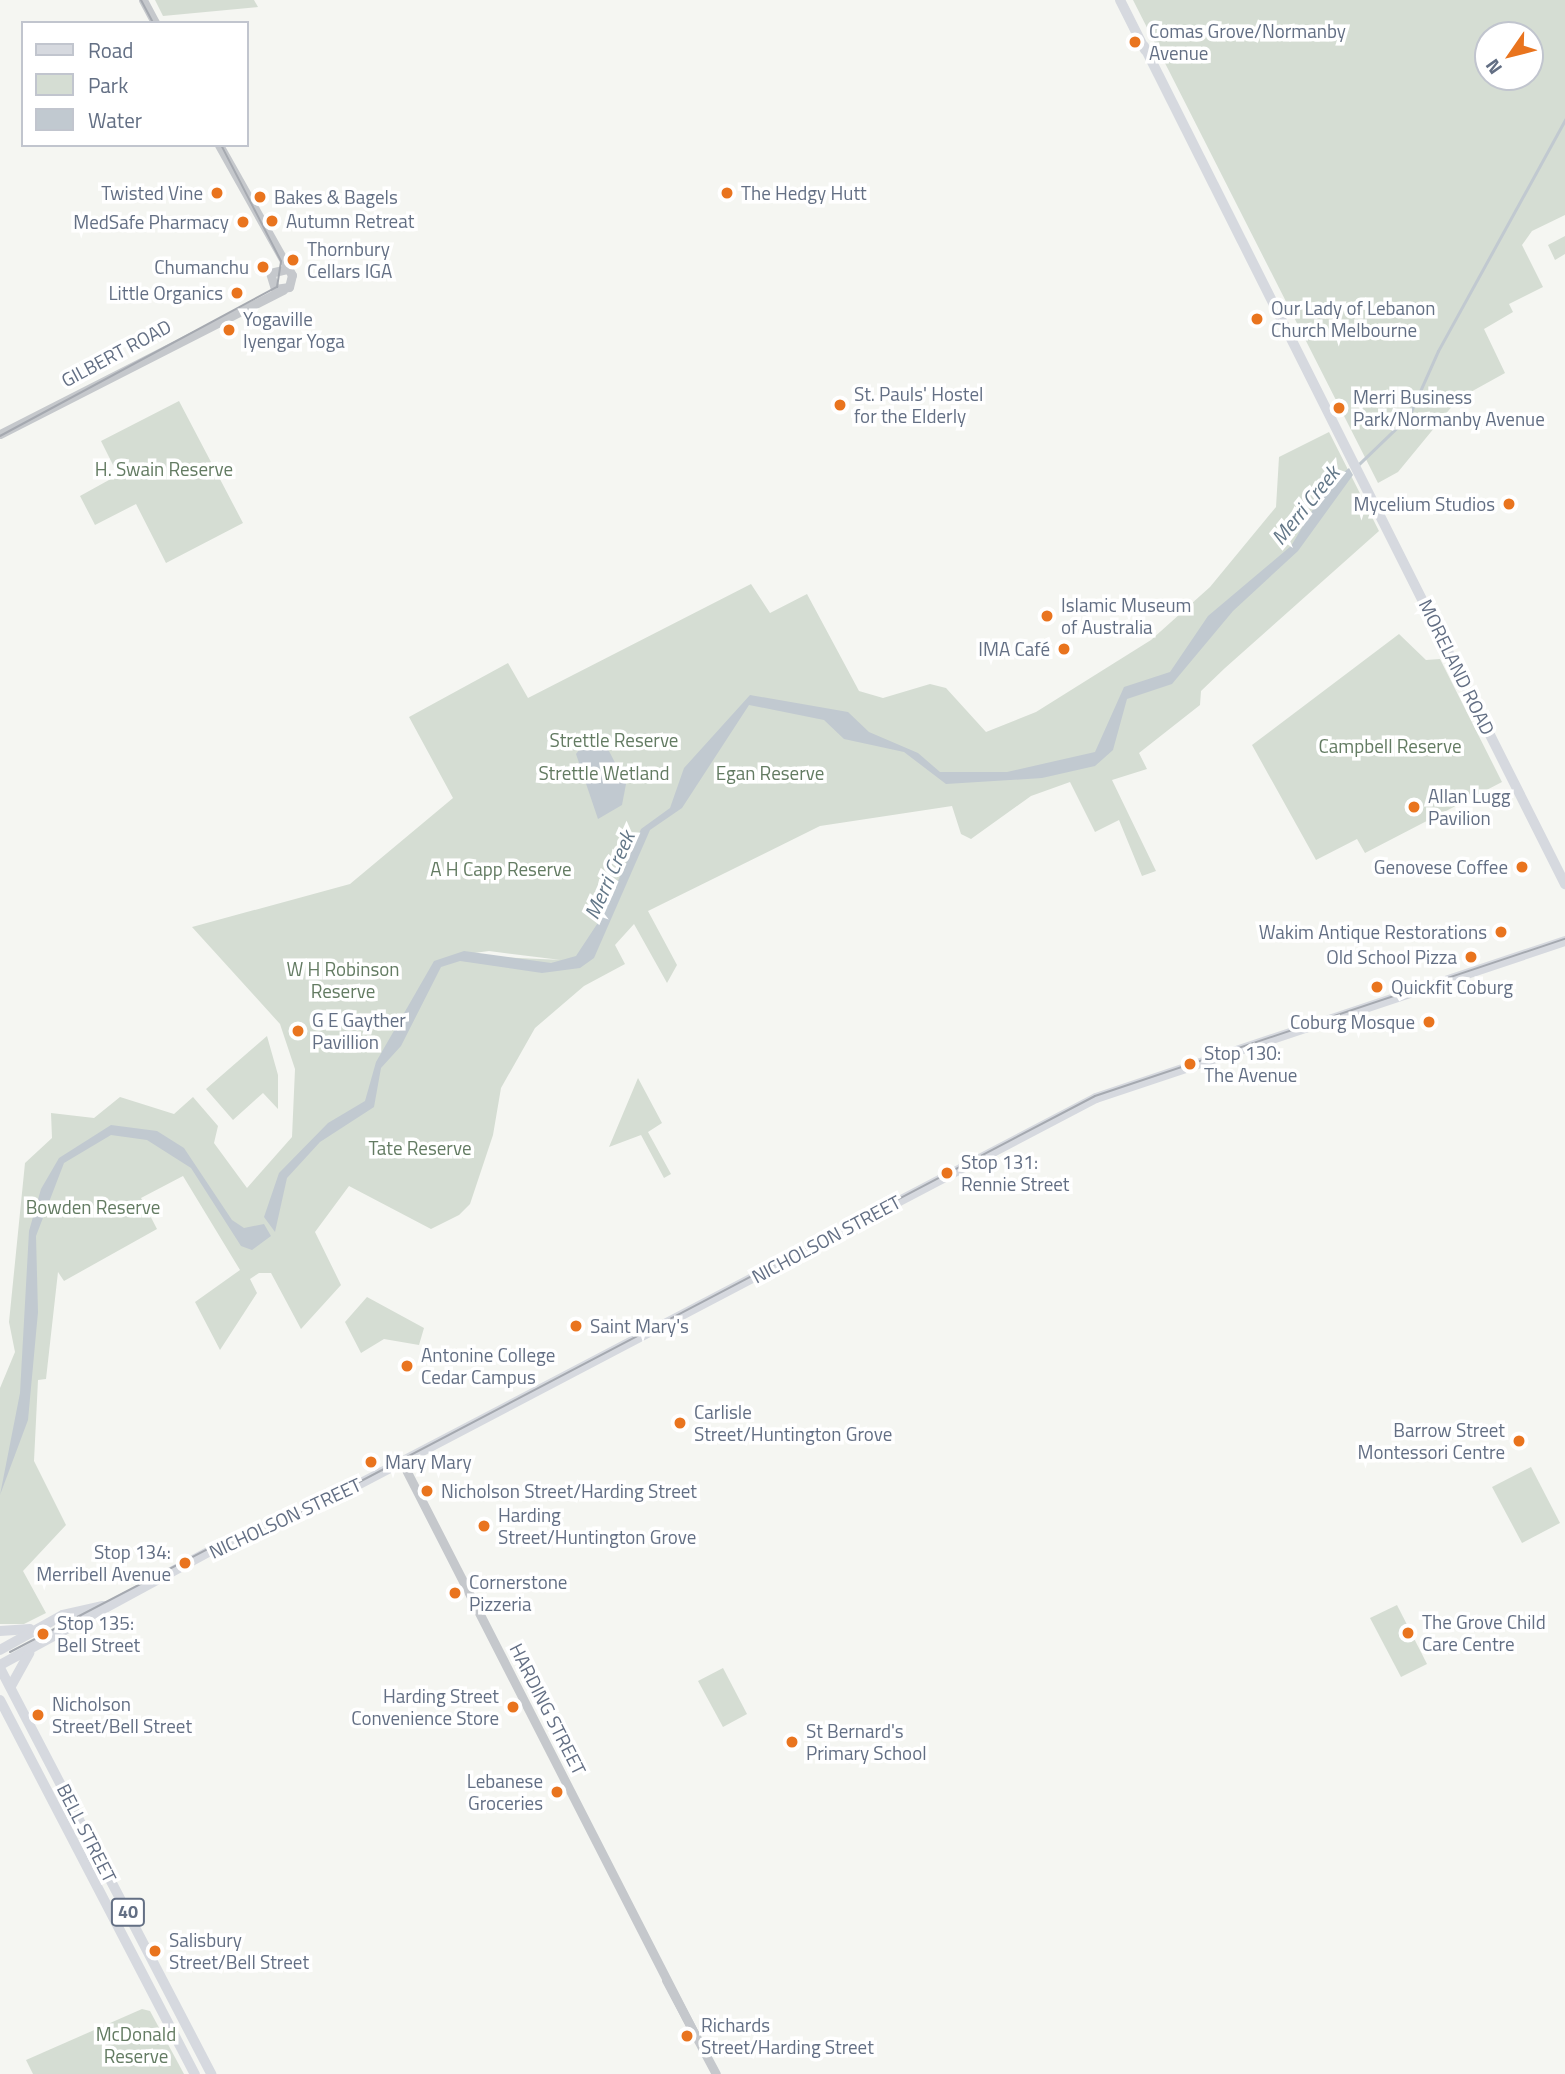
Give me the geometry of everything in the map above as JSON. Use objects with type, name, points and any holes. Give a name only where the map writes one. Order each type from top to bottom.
[{"type":"main road","name":"MORELAND ROAD","points":[[1120,0],[1367,481],[1565,884]]},
{"type":"main road","name":"NICHOLSON STREET","points":[[0,1666],[242,1534],[302,1514],[1096,1098],[1565,941]]},
{"type":"main road","name":"NICHOLSON STREET","points":[[0,1650],[36,1629],[115,1602]]},
{"type":"main road","points":[[0,1630],[36,1629]]},
{"type":"main road","points":[[11,1686],[33,1648]]},
{"type":"main road","name":"BELL STREET","points":[[0,1666],[211,2074]]},
{"type":"main road","name":"BELL STREET","points":[[0,1699],[195,2074]]},
{"type":"main road","points":[[10,1717],[24,1709]]},
{"type":"street","points":[[143,0],[154,21]]},
{"type":"street","points":[[220,147],[269,242],[287,269],[292,281],[284,290],[272,287],[269,242]]},
{"type":"street","points":[[270,274],[287,269]]},
{"type":"street","name":"GILBERT ROAD","points":[[248,304],[270,274]]},
{"type":"street","name":"GILBERT ROAD","points":[[0,434],[248,304],[284,290]]},
{"type":"street","name":"HARDING STREET","points":[[402,1462],[716,2074]]},
{"type":"green space","points":[[155,0],[254,0],[258,7],[163,16]]},
{"type":"green space","points":[[1133,0],[1565,0],[1565,215],[1532,231],[1522,245],[1543,287],[1509,304],[1513,312],[1484,329],[1505,373],[1458,399],[1398,472],[1378,483]]},
{"type":"green space","points":[[1565,236],[1565,254],[1555,260],[1548,245]]},
{"type":"green space","name":"H. Swain Reserve","points":[[179,401],[243,523],[166,563],[136,504],[95,525],[80,496],[118,475],[101,441]]},
{"type":"green space","points":[[1329,432],[1379,531],[1201,691],[1200,705],[1139,753],[1147,769],[1112,780],[1156,871],[1142,876],[1119,820],[1095,832],[1070,782],[1031,796],[971,839],[961,834],[952,806],[820,826],[648,911],[677,965],[667,983],[634,924],[615,945],[625,964],[584,986],[535,1028],[501,1088],[493,1135],[470,1204],[459,1215],[431,1229],[349,1186],[315,1232],[341,1285],[301,1329],[271,1273],[259,1273],[250,1279],[257,1293],[220,1350],[195,1302],[240,1270],[183,1176],[141,1198],[157,1229],[64,1281],[58,1272],[46,1379],[38,1380],[34,1461],[66,1525],[23,1571],[46,1613],[24,1624],[0,1624],[0,1388],[15,1352],[9,1322],[25,1163],[52,1138],[51,1113],[94,1118],[120,1097],[174,1114],[193,1097],[218,1126],[214,1143],[247,1188],[292,1137],[295,1069],[280,1024],[192,927],[350,884],[453,798],[409,717],[508,663],[528,698],[751,584],[770,613],[807,594],[859,691],[883,698],[930,684],[946,688],[986,732],[1036,712],[1151,640],[1210,587],[1276,507],[1279,457]],"holes":[[[489,951],[560,960],[459,955]]]},
{"type":"green space","name":"Campbell Reserve","points":[[1399,634],[1426,660],[1440,659],[1502,782],[1365,853],[1357,839],[1316,860],[1252,745]]},
{"type":"green space","points":[[267,1036],[278,1075],[278,1109],[263,1093],[233,1120],[206,1089]]},
{"type":"green space","points":[[638,1078],[662,1123],[648,1132],[671,1174],[664,1178],[641,1135],[609,1147]]},
{"type":"green space","points":[[367,1297],[424,1328],[419,1345],[384,1339],[361,1353],[345,1322]]},
{"type":"green space","points":[[1531,1467],[1560,1523],[1522,1543],[1492,1487]]},
{"type":"green space","points":[[1397,1605],[1427,1664],[1401,1677],[1370,1618]]},
{"type":"green space","points":[[723,1668],[747,1714],[723,1727],[698,1681]]},
{"type":"green space","name":"McDonald Reserve","points":[[142,2009],[150,2011],[184,2074],[33,2074],[26,2060]]},
{"type":"water","points":[[1349,468],[1353,475],[1298,551],[1233,611],[1172,684],[1127,699],[1113,750],[1095,766],[1042,778],[946,784],[904,752],[844,739],[824,720],[749,705],[682,808],[650,830],[594,958],[580,968],[542,973],[460,961],[441,967],[401,1046],[381,1068],[374,1107],[320,1142],[287,1178],[275,1232],[264,1217],[279,1173],[328,1123],[365,1101],[376,1062],[434,961],[464,951],[551,963],[576,956],[603,915],[641,829],[670,808],[684,768],[750,695],[848,712],[869,732],[918,753],[940,772],[1007,772],[1095,752],[1124,687],[1170,672],[1208,616],[1291,546],[1327,486]]},
{"type":"water","name":"Strettle Wetland","points":[[590,735],[609,751],[626,784],[622,805],[598,819],[576,754]]},
{"type":"water","points":[[111,1125],[157,1131],[184,1148],[232,1220],[244,1228],[264,1224],[271,1236],[252,1250],[241,1246],[191,1168],[147,1140],[111,1135],[64,1163],[36,1236],[38,1312],[28,1420],[0,1495],[20,1393],[29,1231],[41,1189],[59,1158]]},
{"type":"waterway","name":"Merri Creek","points":[[1357,466],[1409,416],[1438,351],[1565,120]]},
{"type":"tram line","points":[[141,0],[152,21]]},
{"type":"tram line","points":[[0,436],[277,287],[281,261],[222,147]]},
{"type":"tram line","points":[[10,1652],[241,1532],[302,1512],[1095,1096],[1565,939]]},
{"type":"place","name":"Comas Grove/Normanby Avenue","points":[[1135,42]]},
{"type":"place","name":"Twisted Vine","points":[[217,193]]},
{"type":"place","name":"The Hedgy Hutt","points":[[727,193]]},
{"type":"place","name":"Bakes & Bagels","points":[[260,197]]},
{"type":"place","name":"Autumn Retreat","points":[[272,221]]},
{"type":"place","name":"MedSafe Pharmacy","points":[[243,222]]},
{"type":"place","name":"Thornbury Cellars IGA","points":[[293,260]]},
{"type":"place","name":"Chumanchu","points":[[263,267]]},
{"type":"place","name":"Little Organics","points":[[237,293]]},
{"type":"place","name":"Our Lady of Lebanon Church Melbourne","points":[[1257,319]]},
{"type":"place","name":"Yogaville Iyengar Yoga","points":[[229,330]]},
{"type":"place","name":"St. Pauls' Hostel for the Elderly","points":[[840,405]]},
{"type":"place","name":"Merri Business Park/Normanby Avenue","points":[[1339,408]]},
{"type":"place","name":"Mycelium Studios","points":[[1509,504]]},
{"type":"place","name":"Islamic Museum of Australia","points":[[1047,616]]},
{"type":"place","name":"IMA Café","points":[[1064,649]]},
{"type":"place","name":"Allan Lugg Pavilion","points":[[1414,807]]},
{"type":"place","name":"Genovese Coffee","points":[[1522,867]]},
{"type":"place","name":"Wakim Antique Restorations","points":[[1501,932]]},
{"type":"place","name":"Old School Pizza","points":[[1471,957]]},
{"type":"place","name":"Quickfit Coburg","points":[[1377,987]]},
{"type":"place","name":"Coburg Mosque","points":[[1429,1022]]},
{"type":"place","name":"G E Gayther Pavillion","points":[[298,1031]]},
{"type":"place","name":"Stop 130: The Avenue","points":[[1190,1064]]},
{"type":"place","name":"Stop 131: Rennie Street","points":[[947,1173]]},
{"type":"place","name":"Saint Mary's","points":[[576,1326]]},
{"type":"place","name":"Antonine College Cedar Campus","points":[[407,1366]]},
{"type":"place","name":"Carlisle Street/Huntington Grove","points":[[680,1423]]},
{"type":"place","name":"Barrow Street Montessori Centre","points":[[1519,1441]]},
{"type":"place","name":"Mary Mary","points":[[371,1462]]},
{"type":"place","name":"Nicholson Street/Harding Street","points":[[427,1491]]},
{"type":"place","name":"Harding Street/Huntington Grove","points":[[484,1526]]},
{"type":"place","name":"Stop 134: Merribell Avenue","points":[[185,1563]]},
{"type":"place","name":"Cornerstone Pizzeria","points":[[455,1593]]},
{"type":"place","name":"The Grove Child Care Centre","points":[[1408,1633]]},
{"type":"place","name":"Stop 135: Bell Street","points":[[43,1634]]},
{"type":"place","name":"Harding Street Convenience Store","points":[[513,1707]]},
{"type":"place","name":"Nicholson Street/Bell Street","points":[[38,1715]]},
{"type":"place","name":"St Bernard's Primary School","points":[[792,1742]]},
{"type":"place","name":"Lebanese Groceries","points":[[557,1792]]},
{"type":"place","name":"Salisbury Street/Bell Street","points":[[155,1951]]},
{"type":"place","name":"Richards Street/Harding Street","points":[[687,2036]]},
{"type":"park label","name":"Strettle Reserve","points":[[614,740]]},
{"type":"park label","name":"Egan Reserve","points":[[770,773]]},
{"type":"park label","name":"A H Capp Reserve","points":[[501,869]]},
{"type":"park label","name":"W H Robinson Reserve","points":[[343,980]]},
{"type":"park label","name":"Tate Reserve","points":[[420,1148]]},
{"type":"park label","name":"Bowden Reserve","points":[[93,1207]]}]
